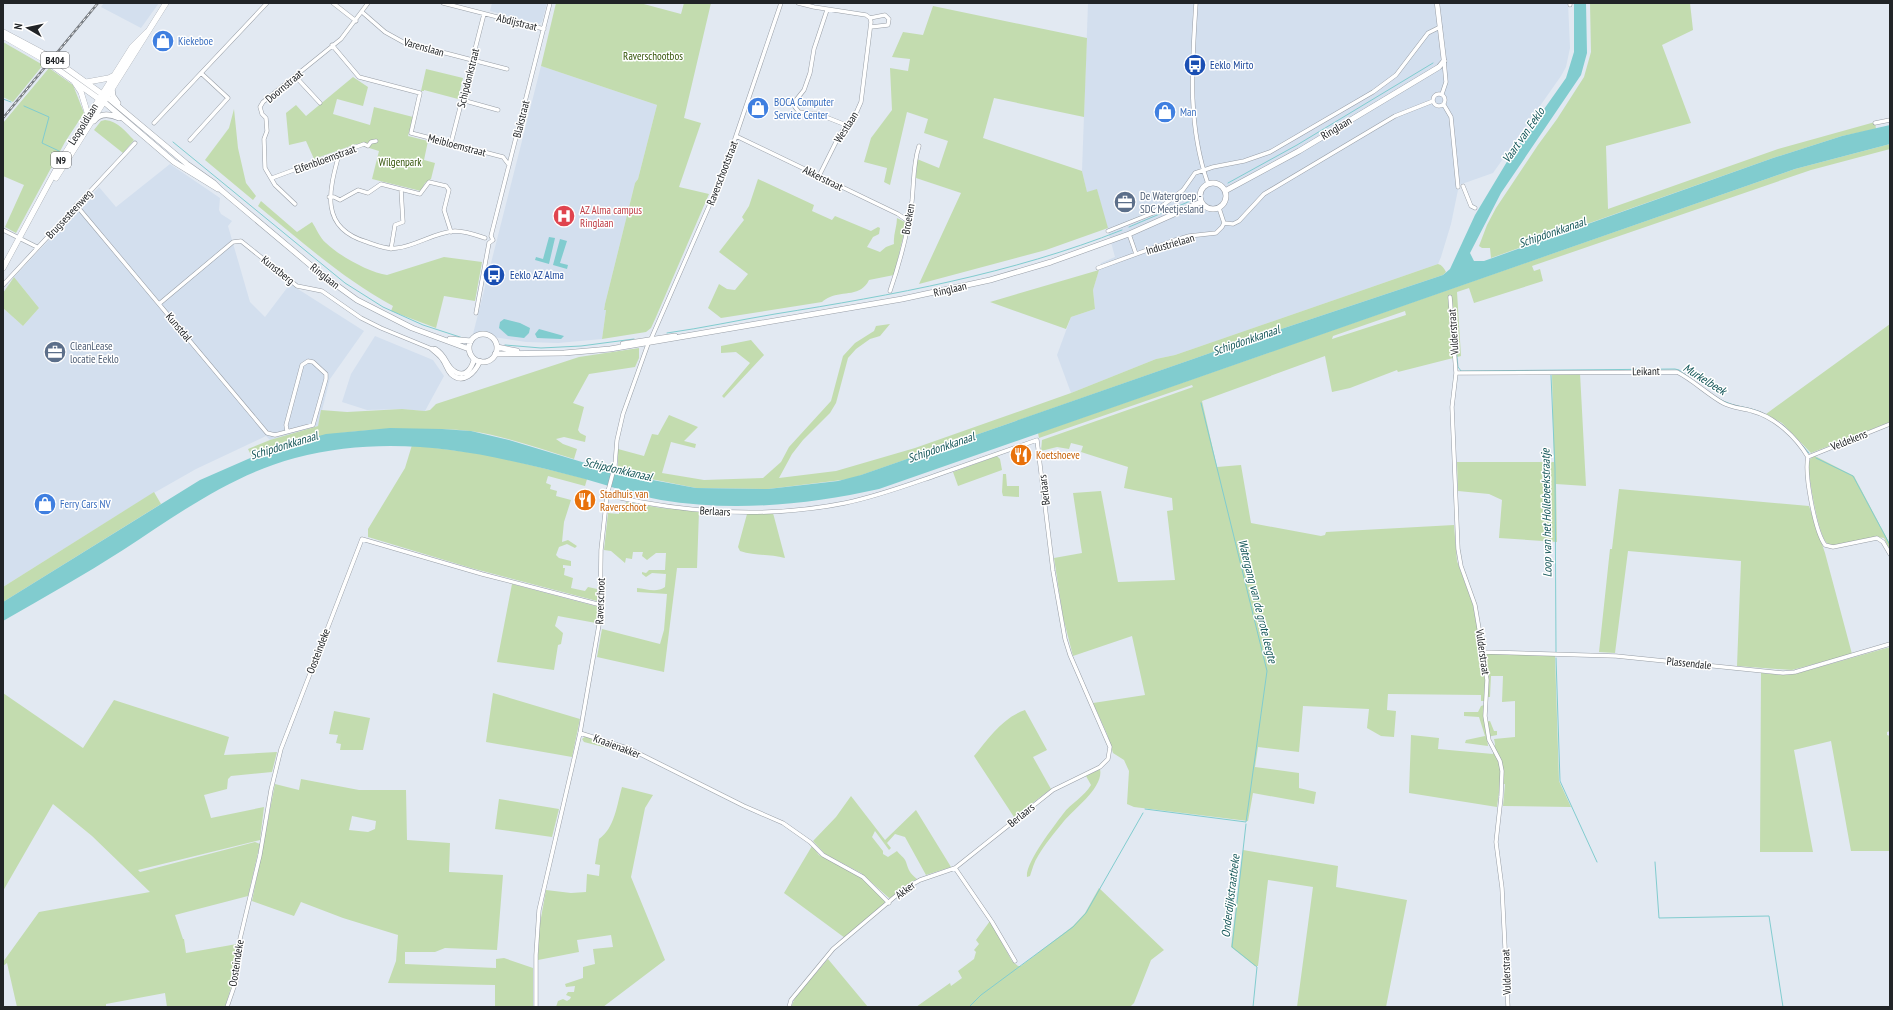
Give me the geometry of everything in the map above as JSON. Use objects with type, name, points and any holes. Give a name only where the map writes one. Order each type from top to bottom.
[{"type":"main road","name":"Leopoldlaan","points":[[3,268],[64,155],[88,115],[112,88],[166,3]]},
{"type":"main road","name":"Ringlaan","points":[[3,32],[47,55],[87,82],[127,122],[174,162],[221,190]]},
{"type":"main road","name":"Leopoldlaan","points":[[34,212],[39,207],[90,125],[114,75],[132,47],[147,32]]},
{"type":"main road","name":"Ringlaan","points":[[3,36],[121,109],[187,164],[214,183],[321,274],[357,300],[392,319],[469,349]]},
{"type":"main road","name":"Ringlaan","points":[[1226,191],[1299,151],[1439,68],[1444,61]]},
{"type":"main road","points":[[87,82],[109,78],[114,75]]},
{"type":"main road","points":[[69,77],[79,88],[88,115]]},
{"type":"main road","points":[[112,88],[115,100],[121,109]]},
{"type":"main road","points":[[90,125],[98,116],[107,114],[113,115],[127,122]]},
{"type":"main road","points":[[1208,184],[1218,184],[1226,191],[1226,199],[1219,208],[1209,209],[1201,202],[1201,190],[1208,184]]},
{"type":"main road","name":"Ringlaan","points":[[495,354],[564,353],[601,349],[947,290],[1051,262],[1129,234],[1201,202]]},
{"type":"main road","points":[[486,334],[493,339],[496,346],[495,354],[488,360],[480,361],[474,359],[469,349],[471,341],[478,335],[486,334]]},
{"type":"main road","name":"Ringlaan","points":[[601,349],[643,340],[650,341],[663,337],[688,335]]},
{"type":"main road","name":"Ringlaan","points":[[443,339],[471,341]]},
{"type":"main road","name":"Ringlaan","points":[[496,346],[530,353]]},
{"type":"street","points":[[154,123],[267,3]]},
{"type":"street","points":[[333,3],[356,21]]},
{"type":"street","name":"Doornstraat","points":[[295,204],[275,185],[265,168],[264,139],[267,131],[266,118],[262,114],[260,107],[264,102],[332,46],[356,21],[368,3]]},
{"type":"street","name":"Abdijstraat","points":[[443,3],[544,29]]},
{"type":"street","name":"Blakstraat","points":[[491,236],[550,3]]},
{"type":"street","name":"Raverschootstraat","points":[[614,468],[617,440],[623,414],[650,341],[718,186],[781,3]]},
{"type":"street","points":[[798,3],[827,10],[866,15],[871,20],[885,15],[889,19],[888,25],[871,27]]},
{"type":"street","points":[[1196,3],[1191,98],[1195,126],[1208,184]]},
{"type":"street","points":[[1437,3],[1446,82],[1442,94]]},
{"type":"street","points":[[827,10],[814,49],[810,73],[804,90],[796,100],[795,107],[799,112],[818,114],[846,125]]},
{"type":"street","name":"Varenslaan","points":[[362,12],[385,32],[403,42],[507,69]]},
{"type":"street","name":"Schipdonkstraat","points":[[451,143],[484,14]]},
{"type":"street","name":"Westlaan","points":[[819,176],[846,125],[861,102],[871,20]]},
{"type":"street","name":"Ringlaan","points":[[1204,169],[1244,161],[1270,152],[1373,92],[1396,75],[1428,33],[1440,27]]},
{"type":"street","name":"Meibloemstraat","points":[[332,46],[359,78],[420,93],[411,133],[503,157]]},
{"type":"street","points":[[190,140],[228,98],[201,73]]},
{"type":"street","points":[[295,76],[320,103]]},
{"type":"street","points":[[1219,208],[1224,223],[1233,224],[1239,221],[1264,194],[1390,118],[1411,108],[1433,101],[1436,94],[1442,94],[1446,97],[1444,105],[1451,117],[1458,187]]},
{"type":"street","points":[[462,100],[498,110]]},
{"type":"street","points":[[1433,101],[1437,106],[1444,105]]},
{"type":"street","points":[[1875,123],[1890,120]]},
{"type":"street","name":"Akkerstraat","points":[[736,136],[898,214],[908,221]]},
{"type":"street","name":"Elfenbloemstraat","points":[[272,178],[364,144],[368,146],[371,142],[376,141]]},
{"type":"street","name":"Brugsesteenweg","points":[[3,285],[135,143]]},
{"type":"street","name":"Broeken","points":[[890,291],[899,265],[908,221],[916,157],[919,146]]},
{"type":"street","points":[[339,154],[329,197],[337,221],[350,235],[358,240],[391,249],[451,232],[461,232],[485,238],[487,236],[491,236],[493,240],[489,243],[476,313]]},
{"type":"street","points":[[509,165],[503,157],[512,154]]},
{"type":"street","points":[[1108,230],[1153,213],[1183,190],[1195,173],[1204,169]]},
{"type":"street","points":[[329,197],[334,196],[340,200],[358,190],[368,193],[376,185],[381,184],[420,194],[430,182],[446,186],[449,190],[444,210],[451,232]]},
{"type":"street","points":[[1463,186],[1471,206],[1475,208]]},
{"type":"street","points":[[391,249],[395,225],[403,222],[401,189]]},
{"type":"street","name":"Kunstdal","points":[[76,206],[267,433],[275,435],[287,432],[310,426],[314,422],[326,376],[313,362],[308,361],[302,365],[286,425],[287,432]]},
{"type":"street","name":"Industrielaan","points":[[1098,268],[1183,238],[1216,233],[1224,223]]},
{"type":"street","points":[[3,230],[37,247]]},
{"type":"street","points":[[1129,234],[1136,254]]},
{"type":"street","points":[[485,238],[489,243]]},
{"type":"street","name":"Kunstberg","points":[[160,304],[233,242],[241,241],[293,283],[301,287],[322,291],[361,318],[432,349]]},
{"type":"street","name":"Vulderstraat","points":[[1450,297],[1456,373],[1452,407],[1458,549],[1461,566],[1475,605],[1483,652],[1487,680],[1485,716],[1489,740],[1500,761],[1502,771],[1496,842],[1502,888],[1508,1007]]},
{"type":"street","points":[[432,349],[435,348],[442,353],[452,369],[461,374],[470,370],[474,359]]},
{"type":"street","points":[[432,349],[442,359],[449,372],[456,377],[469,376],[476,369],[480,361]]},
{"type":"street","name":"Leikant","points":[[1456,373],[1677,372],[1707,394],[1728,406],[1751,410],[1769,418],[1786,431],[1808,457]]},
{"type":"street","name":"Veldekens","points":[[1808,457],[1890,424]]},
{"type":"street","name":"Berlaars","points":[[607,495],[654,505],[715,512],[756,513],[798,510],[844,503],[884,493],[1038,440],[1053,571],[1065,639],[1082,685],[1108,742],[1109,756],[1100,767],[1054,790],[1037,802],[955,868]]},
{"type":"street","points":[[1808,457],[1806,468],[1811,500],[1825,545],[1833,547],[1877,538],[1883,542],[1890,554]]},
{"type":"street","name":"Raverschoot","points":[[580,733],[601,605],[601,550],[607,495],[614,468]]},
{"type":"street","name":"Oosteindeke","points":[[227,1007],[236,981],[240,939],[260,855],[271,790],[281,749],[362,539],[482,574],[601,605]]},
{"type":"street","name":"Plassendale","points":[[1483,652],[1616,656],[1783,673],[1795,672],[1890,644]]},
{"type":"street","name":"Kraaienakker","points":[[536,1007],[536,955],[539,910],[580,733],[630,749],[744,806],[783,823],[810,842],[823,855],[863,877],[889,903]]},
{"type":"street","points":[[955,868],[992,922],[1015,961]]},
{"type":"street","name":"Akker","points":[[788,1007],[791,1000],[826,957],[912,883],[955,868]]},
{"type":"shaded area","points":[[104,3],[159,3],[141,28],[101,7]]},
{"type":"shaded area","points":[[492,3],[547,3],[542,22],[539,24],[490,11]]},
{"type":"shaded area","points":[[1088,3],[1568,3],[1570,48],[1566,67],[1561,76],[1493,173],[1459,185],[1451,224],[1438,264],[1175,355],[1156,359],[1071,393],[1057,355],[1071,317],[1095,309],[1093,290],[1101,263],[1115,257],[1097,190],[1087,193],[1082,171]]},
{"type":"shaded area","name":"AZ Alma campus Ringlaan","points":[[541,66],[657,105],[638,179],[635,183],[605,304],[604,310],[606,310],[602,339],[558,343],[526,342],[473,334]]},
{"type":"shaded area","points":[[170,164],[220,198],[219,210],[221,214],[232,221],[228,226],[250,302],[265,317],[290,284],[364,331],[330,379],[318,426],[270,440],[266,436],[196,469],[145,498],[3,587],[3,308],[23,326],[39,308],[14,277],[99,187],[116,207]]},
{"type":"shaded area","points":[[375,336],[433,360],[444,376],[425,411],[402,409],[367,410],[342,402],[351,374]]},
{"type":"green space","name":"Raverschootbos","points":[[556,3],[640,3],[681,14],[684,3],[711,3],[684,118],[701,123],[679,187],[709,194],[651,328],[646,332],[602,339],[606,310],[604,310],[605,304],[635,183],[638,179],[657,105],[541,66]]},
{"type":"green space","points":[[1590,3],[1690,3],[1693,30],[1662,45],[1691,123],[1606,146],[1608,209],[1778,149],[1875,122],[1876,129],[1842,136],[1773,158],[1491,258],[1490,248],[1482,248],[1479,246],[1487,225],[1496,208],[1584,77],[1591,52]]},
{"type":"green space","points":[[933,6],[1087,38],[1084,117],[994,98],[983,138],[1082,171],[1087,192],[1097,189],[1108,228],[1046,250],[919,284],[961,193],[916,178],[917,159],[939,168],[948,141],[924,133],[928,119],[907,112],[890,185],[884,182],[887,168],[864,162],[871,138],[892,110],[890,68],[908,71],[910,59],[892,57],[903,32],[923,35]]},
{"type":"green space","points":[[3,42],[43,65],[13,102],[3,97]]},
{"type":"green space","points":[[49,68],[73,85],[84,113],[65,142],[16,233],[5,227],[24,185],[3,176],[3,123]]},
{"type":"green space","points":[[426,69],[463,78],[458,99],[424,90],[421,91]]},
{"type":"green space","name":"Wilgenpark","points":[[353,77],[368,87],[363,106],[337,99],[333,114],[370,125],[374,107],[413,117],[408,136],[428,141],[424,160],[435,163],[431,179],[425,183],[421,191],[372,179],[379,151],[356,144],[314,159],[306,141],[289,145],[286,113],[296,105],[306,116]]},
{"type":"green space","points":[[234,109],[238,148],[246,183],[256,196],[253,200],[205,160],[229,128]]},
{"type":"green space","points":[[105,120],[114,122],[125,130],[134,140],[123,153],[94,130],[101,121]]},
{"type":"green space","points":[[1890,144],[1890,149],[1811,170],[1532,266],[1534,271],[1540,269],[1543,281],[1474,303],[1469,288],[1457,292],[1461,356],[1398,372],[1397,370],[1350,388],[1332,392],[1325,356],[1202,401],[1217,467],[1241,465],[1251,523],[1321,536],[1325,535],[1326,532],[1454,525],[1457,561],[1473,605],[1482,654],[1555,656],[1559,781],[1571,807],[1503,806],[1505,784],[1500,785],[1497,807],[1409,793],[1411,735],[1439,738],[1438,749],[1493,754],[1495,744],[1494,739],[1515,737],[1515,701],[1502,702],[1503,676],[1491,676],[1490,697],[1485,697],[1485,701],[1481,701],[1481,695],[1388,694],[1387,710],[1396,711],[1394,737],[1381,736],[1367,728],[1369,709],[1303,706],[1299,752],[1258,747],[1255,767],[1299,773],[1299,788],[1316,792],[1314,804],[1253,793],[1248,821],[1134,807],[1127,804],[1129,771],[1124,760],[1113,753],[1107,734],[1093,703],[1145,695],[1132,636],[1073,656],[1063,617],[1054,558],[1082,553],[1073,493],[1101,491],[1118,582],[1175,580],[1167,511],[1173,510],[1172,498],[1124,488],[1128,467],[1081,452],[1083,446],[1071,443],[1069,449],[1057,447],[1041,451],[1042,440],[1193,387],[1192,385],[1039,438],[1038,433],[1795,169]],"holes":[[[1405,311],[1406,315],[1332,339],[1333,336]]]},
{"type":"green space","points":[[758,179],[814,205],[812,211],[832,220],[835,216],[871,231],[878,227],[880,228],[879,234],[873,237],[867,247],[880,252],[886,247],[894,244],[897,218],[905,222],[905,229],[894,275],[869,280],[866,285],[857,291],[835,295],[822,302],[721,318],[708,308],[719,284],[727,289],[735,290],[748,274],[719,252],[744,220],[742,217],[749,206]]},
{"type":"green space","points":[[261,201],[297,232],[312,222],[324,241],[331,248],[355,263],[380,274],[387,275],[444,257],[482,262],[475,301],[444,296],[436,328],[391,311],[393,306],[340,272],[258,206]]},
{"type":"green space","points":[[1438,264],[1443,267],[1446,272],[1443,275],[1236,344],[850,479],[768,489],[696,488],[616,472],[618,464],[618,449],[644,456],[652,434],[658,435],[669,415],[698,427],[684,441],[696,444],[695,448],[671,442],[662,473],[704,480],[763,478],[781,462],[789,447],[831,401],[843,356],[855,343],[874,331],[876,326],[890,324],[880,336],[870,339],[856,349],[848,358],[836,403],[830,413],[803,440],[792,454],[779,478],[836,471],[915,448],[1071,393],[1156,359],[1175,355]]},
{"type":"green space","points":[[1099,270],[1093,290],[1095,309],[1071,317],[1066,329],[990,302]]},
{"type":"green space","points":[[14,277],[39,308],[23,326],[3,308],[3,293]]},
{"type":"green space","points":[[1890,324],[1890,422],[1811,453],[1782,423],[1766,414]]},
{"type":"green space","points":[[751,340],[764,355],[724,398],[722,396],[750,363],[736,352],[721,353],[721,346]]},
{"type":"green space","points":[[639,348],[639,358],[635,367],[589,374],[573,403],[584,407],[578,430],[586,436],[585,442],[564,437],[556,439],[563,444],[577,449],[574,459],[497,436],[470,431],[443,429],[395,429],[332,434],[292,443],[252,457],[248,449],[270,440],[318,426],[321,410],[347,412],[402,409],[425,411],[430,410],[436,404],[579,357]]},
{"type":"green space","points":[[1580,373],[1586,486],[1556,484],[1557,542],[1499,538],[1502,500],[1489,494],[1458,491],[1457,462],[1554,462],[1552,374]]},
{"type":"green space","points":[[412,445],[490,455],[587,479],[585,486],[548,476],[546,483],[551,485],[550,489],[557,491],[556,496],[571,500],[564,522],[562,542],[568,540],[577,546],[575,548],[567,544],[559,547],[556,555],[559,558],[571,561],[571,566],[563,565],[563,568],[565,568],[564,575],[573,578],[571,588],[585,591],[588,587],[597,589],[597,601],[471,568],[368,537],[368,529],[405,468]]},
{"type":"green space","points":[[997,456],[1000,459],[1002,470],[958,486],[953,472]]},
{"type":"green space","points":[[1815,456],[1854,476],[1890,544],[1890,550],[1884,538],[1878,537],[1830,546],[1826,542],[1818,522],[1808,466],[1810,459]]},
{"type":"green space","points":[[1003,474],[1006,474],[1007,486],[1019,486],[1019,497],[1003,496]]},
{"type":"green space","points":[[1619,489],[1809,506],[1825,553],[1852,654],[1792,670],[1737,666],[1741,561],[1628,551],[1615,653],[1599,652],[1610,549],[1612,549]]},
{"type":"green space","points":[[154,492],[161,504],[3,602],[3,587]]},
{"type":"green space","points":[[626,502],[661,508],[699,511],[697,568],[677,568],[664,672],[597,657],[602,629],[660,644],[664,630],[667,594],[637,592],[637,588],[659,590],[665,587],[666,574],[652,573],[646,577],[642,574],[642,572],[646,573],[649,570],[665,570],[666,553],[656,553],[647,560],[642,556],[643,552],[633,552],[632,559],[626,558],[625,563],[611,551],[604,550],[608,513],[619,514],[619,508],[625,508]]},
{"type":"green space","points":[[773,513],[785,558],[751,554],[740,551],[738,547],[747,514]]},
{"type":"green space","points":[[512,584],[599,607],[596,623],[558,616],[555,626],[563,633],[561,644],[558,645],[554,670],[497,662]]},
{"type":"green space","points":[[1890,647],[1890,731],[1887,732],[1887,735],[1890,736],[1890,851],[1851,851],[1831,741],[1794,750],[1813,852],[1760,852],[1761,673],[1783,675],[1795,674]]},
{"type":"green space","points":[[3,693],[83,748],[114,700],[229,737],[224,755],[277,752],[272,772],[231,776],[228,779],[227,789],[204,795],[211,818],[264,807],[260,840],[138,870],[140,872],[255,842],[260,844],[248,896],[175,915],[184,939],[186,953],[237,944],[234,978],[225,1007],[167,1007],[165,993],[106,1004],[106,1007],[17,1007],[7,963],[3,966],[3,962],[39,912],[150,892],[92,836],[53,804],[3,891]]},
{"type":"green space","points":[[493,693],[580,719],[572,757],[486,742]]},
{"type":"green space","points":[[1484,705],[1484,722],[1490,721],[1494,731],[1497,731],[1497,735],[1487,737],[1488,746],[1465,743],[1466,740],[1485,736],[1479,717],[1464,716],[1464,712],[1478,712],[1481,706]]},
{"type":"green space","points":[[1025,710],[1047,750],[1033,757],[1051,789],[1014,817],[974,756],[1003,723],[1009,718]]},
{"type":"green space","points":[[334,711],[370,718],[363,750],[340,750],[341,744],[336,743],[338,735],[329,734]]},
{"type":"green space","points":[[586,736],[624,749],[624,751],[620,753],[615,750],[584,742],[582,739]]},
{"type":"green space","points":[[1100,769],[1098,783],[1088,797],[1064,821],[1050,838],[1037,858],[1030,876],[1027,877],[1035,854],[1047,836],[1066,810],[1085,793],[1091,785],[1086,776]]},
{"type":"green space","points":[[301,779],[359,790],[406,790],[407,840],[450,843],[449,872],[503,875],[497,950],[445,948],[435,952],[405,952],[405,964],[496,968],[496,959],[504,958],[533,968],[533,1007],[495,1007],[495,985],[388,983],[396,961],[398,935],[343,918],[301,902],[294,916],[252,901],[275,784],[299,790]],"holes":[[[352,816],[376,821],[375,829],[368,832],[349,830]]]},
{"type":"green space","points":[[622,787],[653,795],[645,808],[631,877],[665,960],[603,1007],[556,1007],[558,1001],[563,999],[567,1001],[570,999],[571,997],[566,995],[568,992],[574,992],[575,986],[566,987],[565,984],[583,978],[583,967],[595,964],[593,949],[613,947],[611,935],[577,940],[579,952],[538,960],[539,929],[546,890],[571,893],[586,892],[587,874],[599,876],[600,865],[595,864],[599,839],[609,829],[617,808]]},
{"type":"green space","points":[[851,796],[885,840],[916,810],[951,867],[926,875],[905,837],[895,834],[887,843],[891,848],[889,850],[875,831],[872,837],[883,851],[883,854],[888,857],[897,851],[905,861],[911,873],[917,879],[896,895],[889,898],[861,873],[825,854],[813,841],[836,817]]},
{"type":"green space","points":[[499,799],[559,809],[552,837],[495,829]]},
{"type":"green space","points":[[812,846],[819,855],[862,878],[885,901],[884,906],[845,938],[784,893]]},
{"type":"green space","points":[[1243,850],[1338,866],[1336,887],[1407,900],[1386,1007],[1297,1007],[1313,887],[1268,880],[1258,966],[1255,966],[1231,947]]},
{"type":"green space","points":[[1099,888],[1164,950],[1151,960],[1134,1003],[1130,1007],[916,1007],[950,983],[951,986],[962,978],[958,971],[974,959],[976,952],[974,950],[979,944],[976,940],[990,921],[1012,961],[1018,966],[1021,966],[1073,926],[1085,913]]},
{"type":"green space","points":[[828,959],[868,1007],[791,1007],[796,996]]},
{"type":"water","points":[[1574,3],[1586,3],[1587,53],[1581,75],[1501,193],[1470,253],[1474,261],[1484,261],[1773,158],[1842,136],[1890,125],[1890,144],[1795,169],[879,489],[852,495],[797,503],[715,506],[688,504],[651,498],[585,479],[512,461],[476,454],[405,446],[332,450],[271,465],[227,485],[123,550],[3,621],[3,602],[200,480],[271,449],[326,434],[390,428],[471,431],[509,440],[625,475],[696,488],[768,489],[838,481],[861,475],[1236,344],[1443,275],[1450,269],[1475,215],[1508,160],[1566,78],[1574,52]]},
{"type":"water","points":[[549,237],[555,238],[549,264],[535,260],[536,257],[543,259]]},
{"type":"water","points":[[560,239],[567,241],[560,263],[568,265],[567,269],[553,265]]},
{"type":"water","points":[[504,319],[520,323],[530,328],[529,333],[524,338],[508,336],[499,328],[500,322]]},
{"type":"water","points":[[539,329],[564,336],[561,339],[537,338],[535,334]]},
{"type":"waterway","points":[[1228,183],[1297,145],[1433,63]]},
{"type":"waterway","points":[[3,99],[11,102]]},
{"type":"waterway","points":[[24,106],[49,117],[42,143],[59,151]]},
{"type":"waterway","points":[[173,142],[345,283],[383,307],[423,325],[463,338]]},
{"type":"waterway","points":[[1129,227],[1195,199]]},
{"type":"waterway","points":[[667,333],[907,291],[995,271],[1038,259],[1122,230]]},
{"type":"waterway","name":"Murkelbeek","points":[[1452,307],[1458,367],[1461,371],[1675,369],[1679,370],[1717,398],[1766,415]]},
{"type":"waterway","points":[[505,345],[541,348],[581,346],[634,339]]},
{"type":"waterway","name":"Loop van het Hollebeekstraatje","points":[[1551,375],[1555,469],[1556,652]]},
{"type":"waterway","name":"Watergang van de grote leegte","points":[[1145,809],[1246,822],[1267,671],[1201,403]]},
{"type":"waterway","name":"Murkelbeek","points":[[1781,424],[1788,430]]},
{"type":"waterway","name":"Murkelbeek","points":[[1802,445],[1809,453]]},
{"type":"waterway","name":"Murkelbeek","points":[[1816,458],[1853,476],[1890,545]]},
{"type":"waterway","name":"Loop van het Hollebeekstraatje","points":[[1556,658],[1560,781],[1597,862]]},
{"type":"waterway","name":"Watergang van de grote leegte","points":[[969,1007],[981,995],[1073,927],[1086,913],[1143,813]]},
{"type":"waterway","name":"Onderdijkstraatbeke","points":[[1246,824],[1232,947],[1257,967],[1253,1007]]},
{"type":"waterway","name":"Loop van het Hollebeekstraatje","points":[[1655,862],[1659,918],[1769,916],[1783,1007]]},
{"type":"railway","points":[[3,118],[98,3]]},
{"type":"place","name":"Kiekeboe","points":[[163,41]]},
{"type":"place","name":"Eeklo Mirto","points":[[1195,65]]},
{"type":"place","name":"BOCA Computer Service Center","points":[[758,108]]},
{"type":"place","name":"Man","points":[[1165,112]]},
{"type":"place","name":"De Watergroep - SDC Meetjesland","points":[[1125,202]]},
{"type":"place","name":"AZ Alma campus Ringlaan","points":[[564,216]]},
{"type":"place","name":"Eeklo AZ Alma","points":[[494,275]]},
{"type":"place","name":"CleanLease locatie Eeklo","points":[[55,352]]},
{"type":"place","name":"Koetshoeve","points":[[1021,455]]},
{"type":"place","name":"Stadhuis van Raverschoot","points":[[585,500]]},
{"type":"place","name":"Ferry Cars NV","points":[[45,504]]},
{"type":"water label","name":"Vaart van Eeklo","points":[[1523,135]]},
{"type":"water label","name":"Schipdonkkanaal","points":[[1552,232]]},
{"type":"water label","name":"Schipdonkkanaal","points":[[1246,340]]},
{"type":"water label","name":"Schipdonkkanaal","points":[[284,445]]},
{"type":"water label","name":"Schipdonkkanaal","points":[[941,447]]},
{"type":"water label","name":"Schipdonkkanaal","points":[[618,469]]}]
